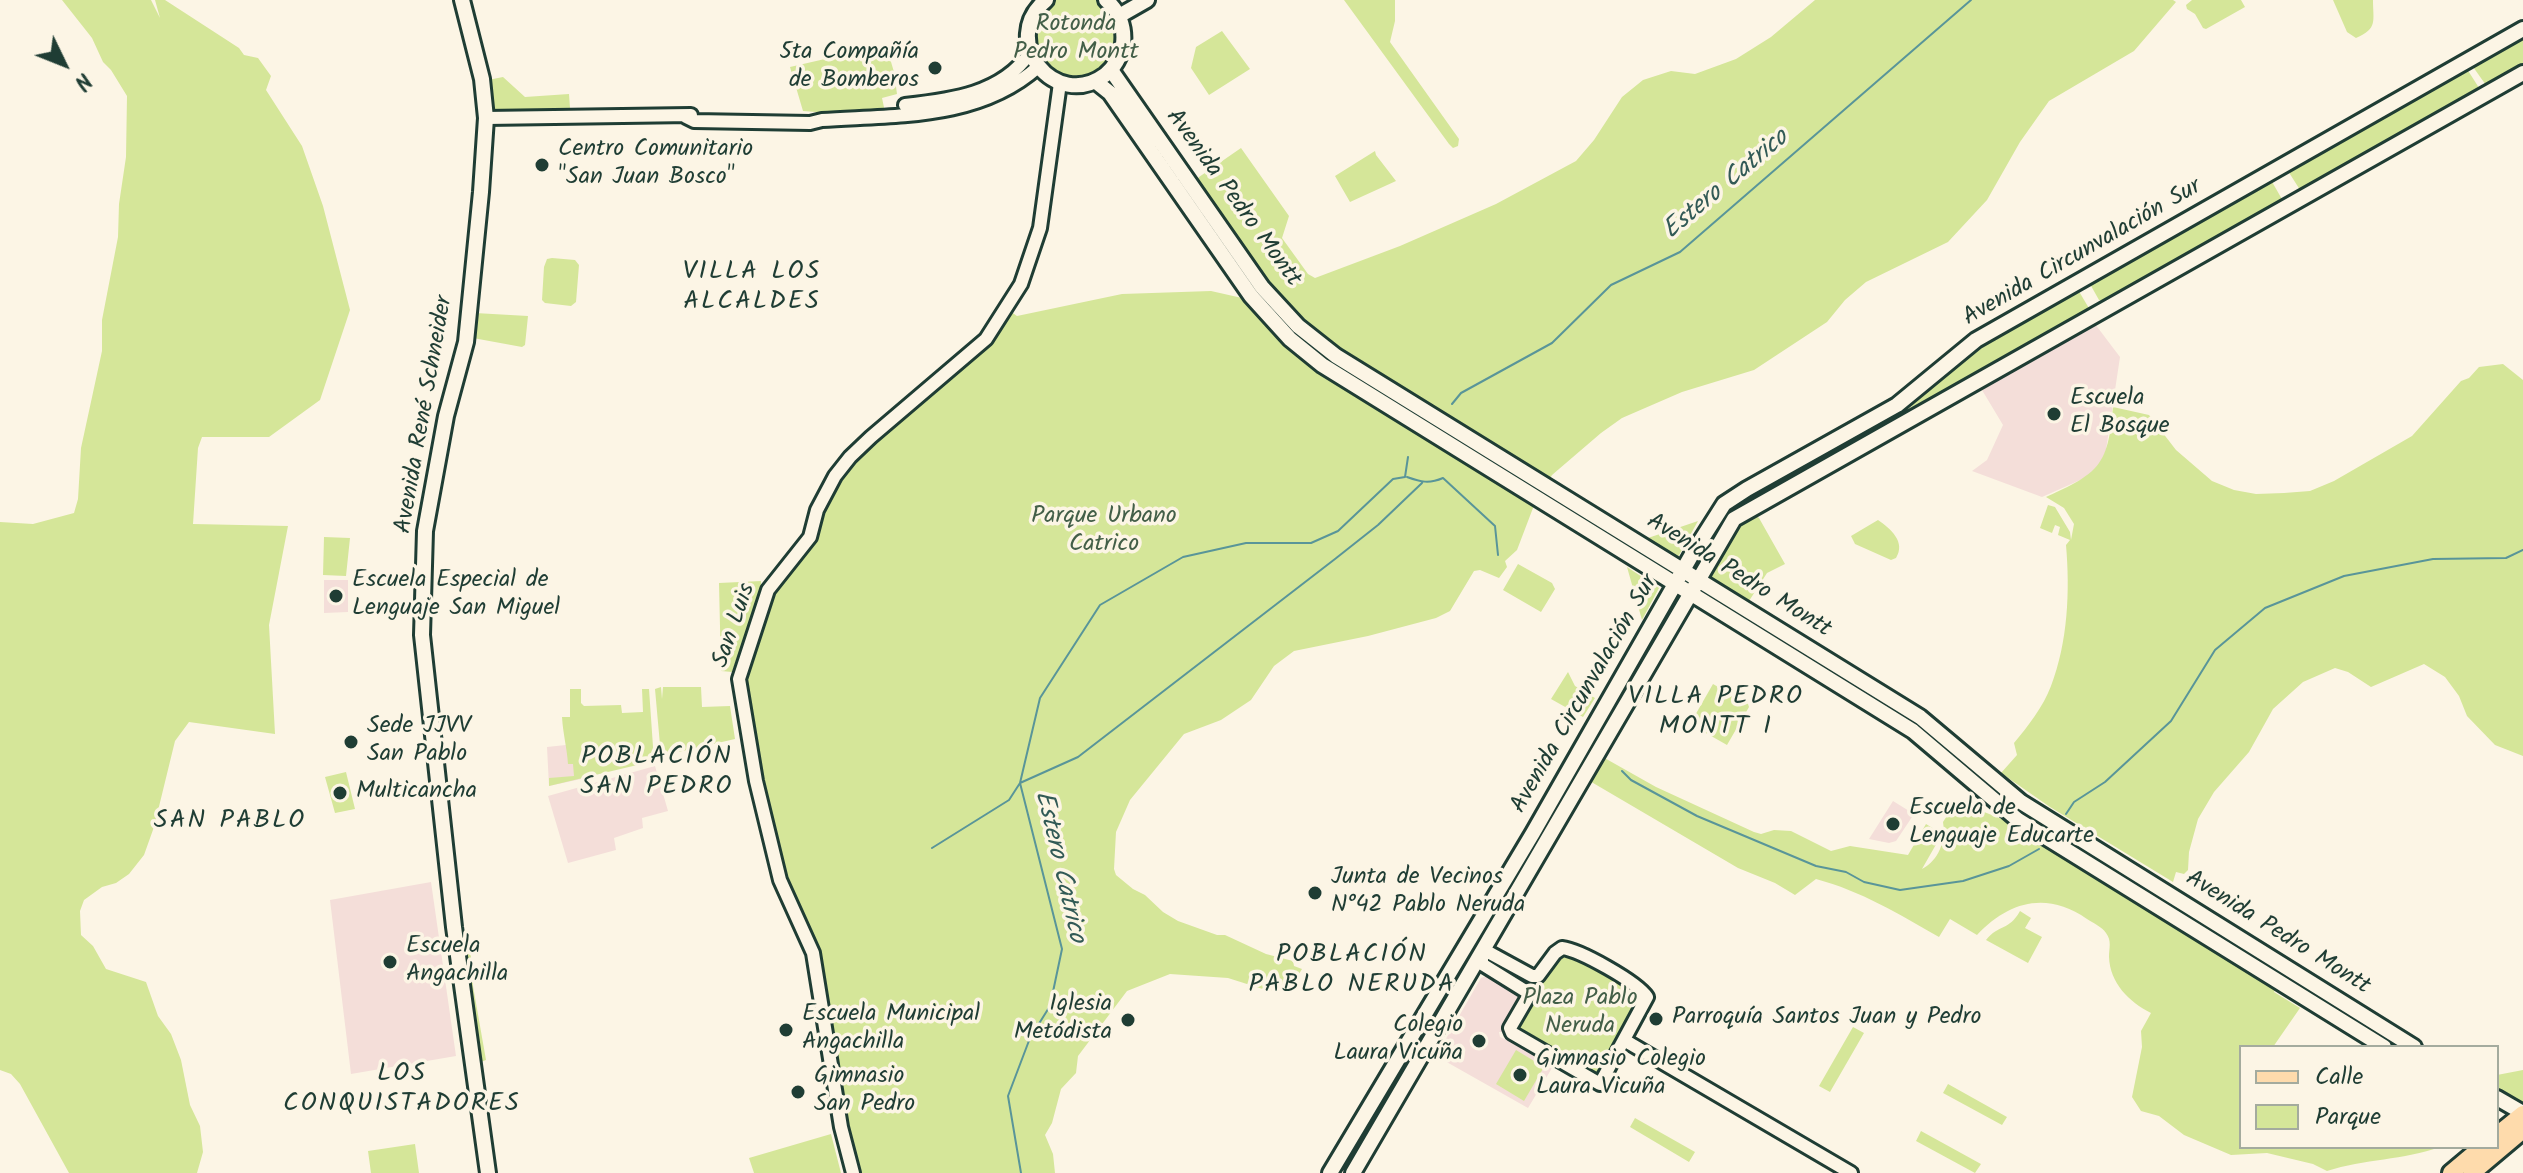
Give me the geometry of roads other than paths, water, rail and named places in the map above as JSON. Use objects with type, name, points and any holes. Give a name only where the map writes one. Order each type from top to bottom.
[{"type":"main road","name":"Avenida René Schneider","points":[[462,0],[481,65],[486,118],[476,260],[466,342],[446,416],[425,531],[422,635],[453,920],[488,1173]]},
{"type":"main road","points":[[1119,16],[1147,0]]},
{"type":"main road","points":[[1043,1],[1029,26],[1030,53],[1048,77],[1060,83],[1078,85],[1095,81],[1111,70],[1119,59],[1124,32],[1111,1]]},
{"type":"main road","name":"Avenida Circunvalación Sur","points":[[1330,1173],[1517,861],[1678,578],[1724,504],[1897,405],[1976,340],[2523,29]]},
{"type":"main road","name":"Avenida Pedro Montt","points":[[1111,70],[1262,287],[1310,337],[1913,731],[2018,820],[2381,1045]]},
{"type":"main road","name":"Avenida Circunvalación Sur","points":[[1353,1173],[1734,519],[2523,73]]},
{"type":"main road","name":"Avenida Pedro Montt","points":[[1095,81],[1110,93],[1251,296],[1298,345],[1339,376],[1678,578]]},
{"type":"main road","name":"Avenida Pedro Montt","points":[[1694,588],[1920,717],[2021,802],[2411,1045]]},
{"type":"main road","points":[[2499,1101],[2516,1123],[2499,1142]]},
{"type":"main road","points":[[2451,1173],[2480,1149]]},
{"type":"main road","points":[[2472,1173],[2493,1149]]},
{"type":"street","points":[[906,110],[978,92],[1023,63],[1030,53]]},
{"type":"street","points":[[486,118],[686,117],[694,114],[822,120],[973,105],[1038,67]]},
{"type":"street","name":"San Luis","points":[[853,1173],[841,1127],[813,953],[780,880],[767,830],[739,679],[768,590],[810,537],[817,510],[835,476],[871,437],[986,339],[1021,284],[1040,228],[1060,83]]},
{"type":"street","points":[[1562,948],[1569,949],[1643,990],[1647,997],[1624,1040],[1600,1084],[1511,1032],[1511,1026],[1528,997],[1527,992],[1482,964],[1482,955],[1492,953],[1532,976],[1538,976],[1555,953],[1562,948]]},
{"type":"street","points":[[1624,1040],[1851,1173]]},
{"type":"waterway","name":"Estero Catrico","points":[[1452,404],[1461,393],[1552,343],[1611,285],[1680,252],[1971,0]]},
{"type":"waterway","name":"Estero Catrico","points":[[1021,1173],[1008,1096],[1030,1038],[1050,1006],[1062,949],[1020,783],[1040,698],[1100,605],[1183,557],[1246,543],[1311,543],[1338,531],[1393,479],[1405,477],[1408,457]]},
{"type":"waterway","points":[[1407,477],[1425,482],[1443,478],[1495,526],[1498,555]]},
{"type":"waterway","points":[[932,848],[1009,800],[1020,783],[1078,757],[1378,525],[1422,483]]},
{"type":"waterway","points":[[2066,814],[2074,802],[2105,782],[2171,721],[2215,650],[2265,608],[2344,576],[2433,559],[2506,558],[2523,550]]},
{"type":"waterway","points":[[1622,771],[1631,780],[1697,816],[1816,866],[1846,872],[1864,882],[1900,890],[1963,881],[2009,866],[2039,849]]},
{"type":"place","name":"5ta Compañía de Bomberos","points":[[935,68]]},
{"type":"place","name":"Centro Comunitario \"San Juan Bosco\"","points":[[542,165]]},
{"type":"place","name":"Escuela El Bosque","points":[[2054,414]]},
{"type":"place","name":"Escuela Especial de Lenguaje San Miguel","points":[[336,596]]},
{"type":"place","name":"Sede JJVV San Pablo","points":[[351,742]]},
{"type":"place","name":"Multicancha","points":[[340,793]]},
{"type":"place","name":"Escuela de Lenguaje Educarte","points":[[1893,824]]},
{"type":"place","name":"Junta de Vecinos N°42 Pablo Neruda","points":[[1315,893]]},
{"type":"place","name":"Escuela Angachilla","points":[[390,962]]},
{"type":"place","name":"Parroquía Santos Juan y Pedro","points":[[1656,1019]]},
{"type":"place","name":"Iglesia Metódista","points":[[1128,1020]]},
{"type":"place","name":"Escuela Municipal Angachilla","points":[[786,1030]]},
{"type":"place","name":"Colegio Laura Vicuña","points":[[1479,1041]]},
{"type":"place","name":"Gimnasio Colegio Laura Vicuña","points":[[1520,1075]]},
{"type":"place","name":"Gimnasio San Pedro","points":[[798,1092]]},
{"type":"district","name":"VILLA LOS ALCALDES","points":[[752,289]]},
{"type":"district","name":"VILLA PEDRO MONTT I","points":[[1716,714]]},
{"type":"district","name":"POBLACIÓN SAN PEDRO","points":[[657,774]]},
{"type":"district","name":"SAN PABLO","points":[[230,823]]},
{"type":"district","name":"POBLACIÓN PABLO NERUDA","points":[[1352,972]]},
{"type":"district","name":"LOS CONQUISTADORES","points":[[402,1091]]},
{"type":"park label","name":"Rotonda Pedro Montt","points":[[1076,40]]},
{"type":"park label","name":"Parque Urbano Catrico","points":[[1104,532]]},
{"type":"park label","name":"Plaza Pablo Neruda","points":[[1580,1014]]}]
